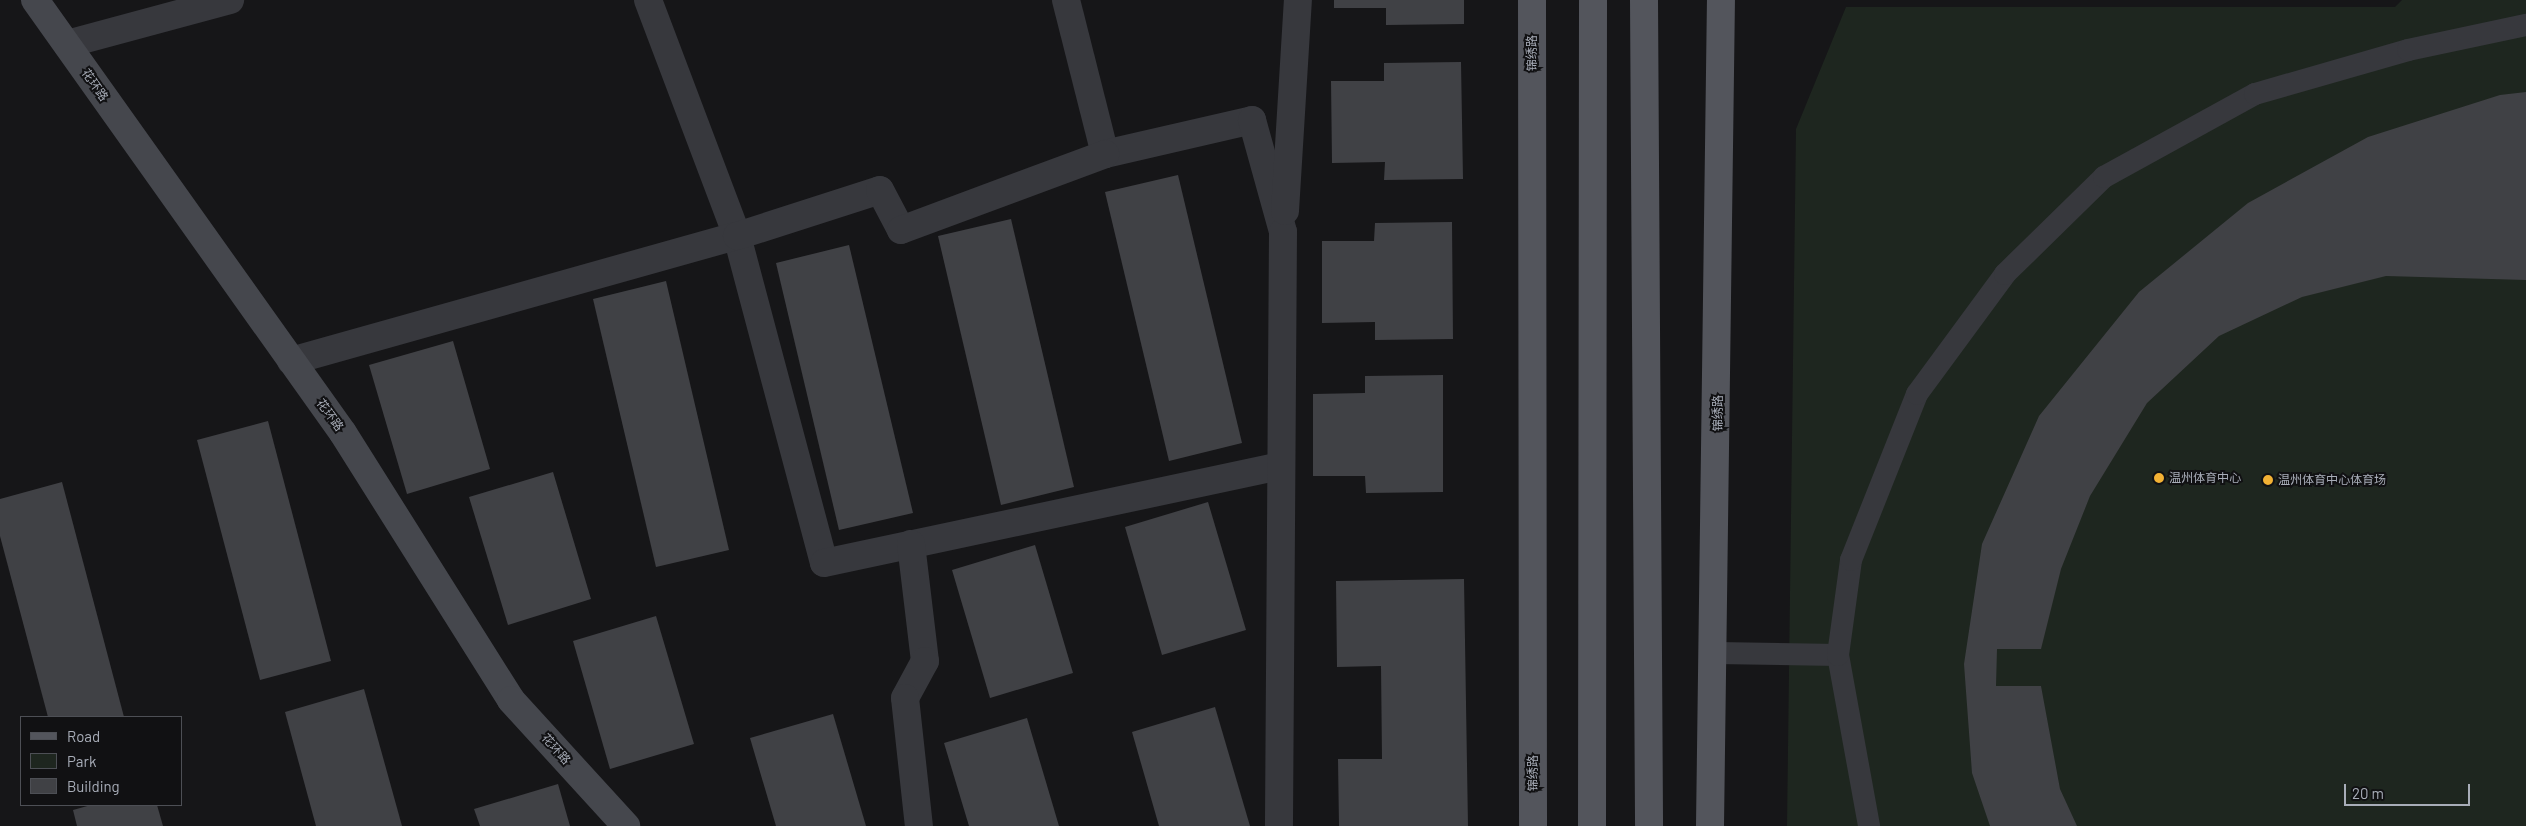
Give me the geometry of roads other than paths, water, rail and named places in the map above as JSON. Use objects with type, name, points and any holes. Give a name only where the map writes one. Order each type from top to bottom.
[{"type":"main road","name":"锦绣路","points":[[1532,0],[1533,826]]},
{"type":"main road","points":[[1592,826],[1593,0]]},
{"type":"main road","points":[[1644,0],[1649,826]]},
{"type":"main road","name":"锦绣路","points":[[1710,826],[1716,653],[1721,0]]},
{"type":"street","name":"花环路","points":[[35,0],[343,433],[511,700],[626,826]]},
{"type":"street","points":[[67,44],[230,0]]},
{"type":"street","points":[[648,0],[737,236],[824,563],[1281,466]]},
{"type":"street","points":[[1066,0],[1105,154]]},
{"type":"street","points":[[1279,826],[1283,232],[1298,0]]},
{"type":"street","points":[[291,361],[737,236],[880,190],[902,230],[1105,154],[1252,120],[1283,232]]},
{"type":"street","points":[[911,544],[926,661],[904,698],[919,826]]},
{"type":"lane","points":[[1869,826],[1838,655],[1851,560],[1917,394],[2005,274],[2104,177],[2255,94],[2408,50],[2526,25]]},
{"type":"lane","points":[[1716,653],[1838,655]]},
{"type":"place","name":"温州体育中心","points":[[2159,478]]},
{"type":"place","name":"温州体育中心体育场","points":[[2268,480]]}]
